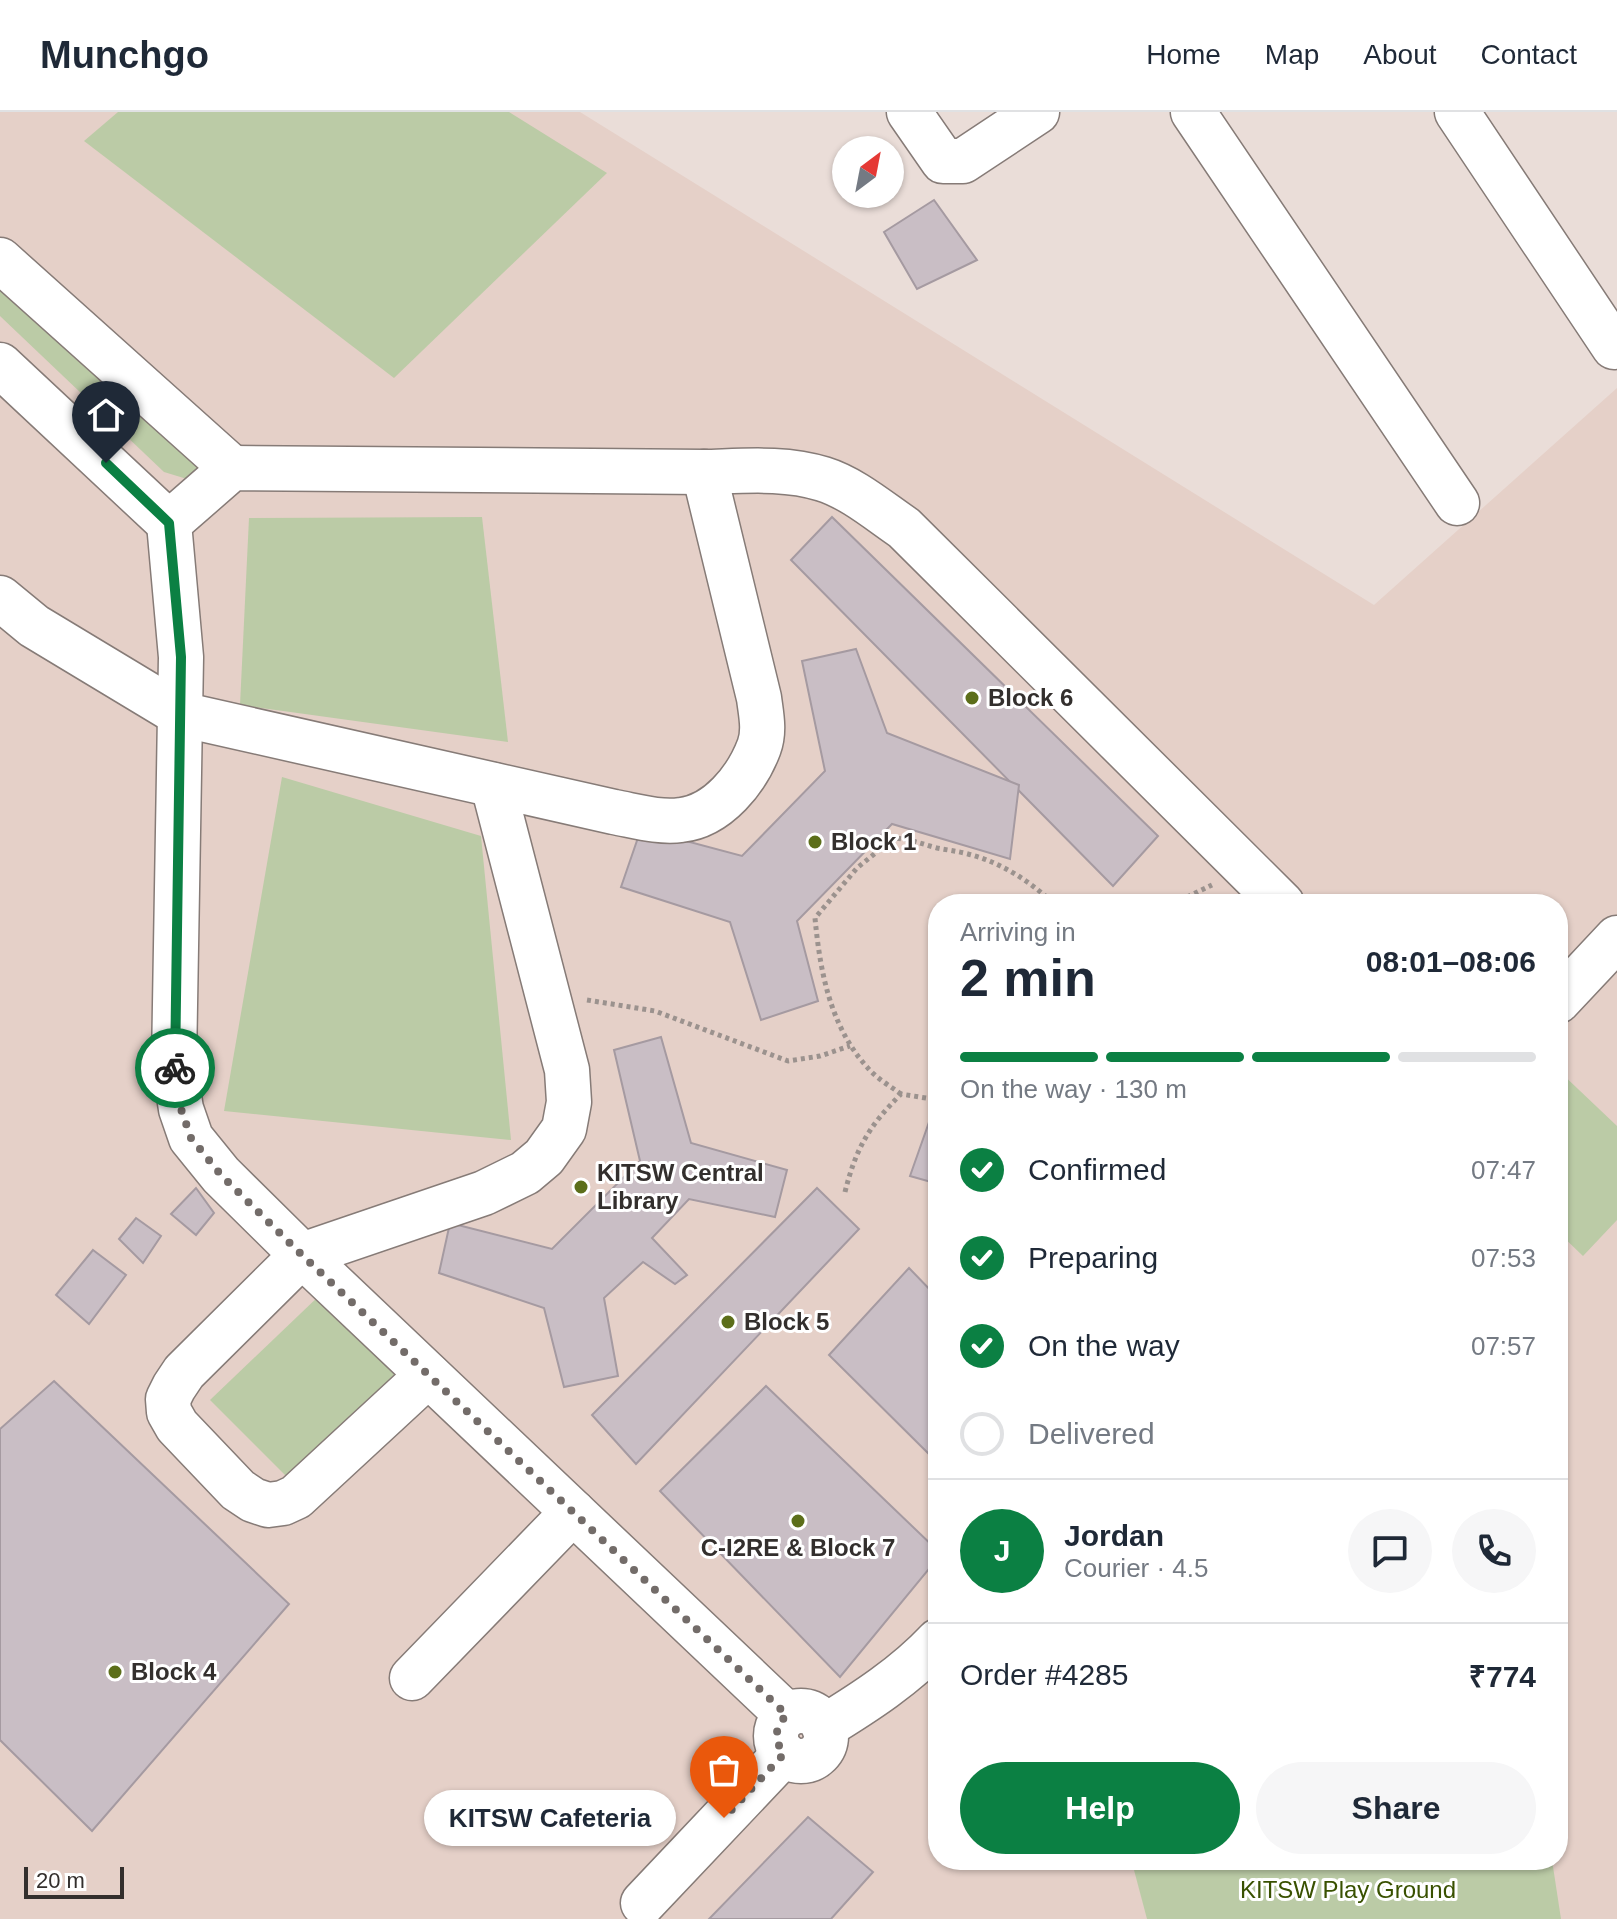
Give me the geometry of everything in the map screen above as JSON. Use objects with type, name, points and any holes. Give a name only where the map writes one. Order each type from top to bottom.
[{"type":"lane","points":[[909,112],[943,161],[963,161],[1037,112]]},
{"type":"lane","points":[[1193,112],[1457,503]]},
{"type":"lane","points":[[1457,112],[1614,347]]},
{"type":"lane","points":[[0,260],[232,468],[771,470],[824,479],[864,500],[904,528],[1272,894]]},
{"type":"lane","points":[[0,365],[169,523],[181,657],[174,1063],[181,1109],[191,1138],[221,1175],[302,1255],[799,1732]]},
{"type":"lane","points":[[169,523],[232,468]]},
{"type":"lane","points":[[0,598],[34,626],[180,714],[654,820],[683,820],[712,810],[734,789],[759,745],[763,723],[704,472]]},
{"type":"lane","points":[[428,1375],[296,1497],[283,1503],[268,1505],[238,1490],[177,1426],[169,1412],[168,1399],[184,1372],[302,1255],[484,1193],[525,1173],[544,1157],[564,1129],[569,1102],[567,1070],[493,785]]},
{"type":"lane","points":[[1568,990],[1617,938]]},
{"type":"lane","points":[[412,1678],[573,1512]]},
{"type":"lane","points":[[643,1903],[799,1732],[861,1704],[915,1665],[928,1651]]},
{"type":"path","points":[[928,1098],[901,1094],[869,1070],[850,1046],[832,1008],[821,967],[815,918],[857,868],[894,838],[911,839],[970,854],[998,865],[1041,894]]},
{"type":"path","points":[[1194,894],[1220,882],[1243,865]]},
{"type":"path","points":[[548,996],[655,1011],[788,1061],[820,1056],[850,1046]]},
{"type":"path","points":[[845,1192],[862,1139],[901,1094]]},
{"type":"shaded area","points":[[0,112],[580,112],[1374,605],[1617,388],[1617,1919],[0,1919]]},
{"type":"green space","points":[[118,112],[509,112],[607,173],[394,378],[84,141]]},
{"type":"green space","points":[[0,275],[200,464],[195,473],[187,479],[164,472],[0,316]]},
{"type":"green space","points":[[482,517],[508,742],[240,705],[249,518]]},
{"type":"green space","points":[[282,777],[481,836],[511,1140],[224,1111]]},
{"type":"green space","points":[[1568,1079],[1617,1126],[1617,1220],[1583,1256],[1568,1242]]},
{"type":"green space","points":[[322,1293],[410,1382],[296,1486],[210,1400]]},
{"type":"green space","name":"KITSW Play Ground","points":[[1134,1870],[1554,1870],[1561,1919],[1147,1919]]},
{"type":"building","points":[[934,200],[977,260],[917,289],[884,232]]},
{"type":"building","name":"Block 6","points":[[832,517],[1158,836],[1113,886],[791,560]]},
{"type":"building","name":"Block 1","points":[[856,649],[887,733],[1019,785],[1010,859],[892,824],[797,921],[818,1001],[761,1020],[730,922],[621,887],[641,829],[742,856],[825,771],[802,661]]},
{"type":"building","points":[[661,1037],[691,1143],[787,1170],[775,1217],[689,1199],[652,1238],[687,1275],[675,1284],[643,1262],[604,1298],[618,1376],[564,1387],[544,1308],[439,1273],[450,1223],[552,1249],[640,1161],[614,1050]]},
{"type":"building","points":[[928,1125],[928,1181],[910,1176]]},
{"type":"building","points":[[196,1188],[214,1213],[196,1235],[171,1214]]},
{"type":"building","name":"Block 5","points":[[817,1188],[859,1229],[636,1464],[592,1415]]},
{"type":"building","points":[[136,1218],[161,1236],[143,1263],[119,1239]]},
{"type":"building","points":[[93,1250],[126,1275],[89,1324],[56,1295]]},
{"type":"building","points":[[909,1268],[928,1288],[928,1453],[829,1355]]},
{"type":"building","name":"Block 4","points":[[54,1381],[289,1604],[92,1831],[0,1740],[0,1429]]},
{"type":"building","name":"C-I2RE & Block 7","points":[[766,1386],[928,1541],[928,1570],[840,1677],[660,1491]]},
{"type":"building","points":[[808,1817],[873,1872],[831,1919],[709,1919]]},
{"type":"way so far","points":[[175,1068],[181,1109],[191,1138],[221,1175],[787,1715],[779,1724],[776,1734],[784,1754],[724,1818]]},
{"type":"place","name":"Block 6","points":[[972,698]]},
{"type":"place","name":"Block 1","points":[[815,842]]},
{"type":"place","name":"KITSW Central Library","points":[[581,1187]]},
{"type":"place","name":"Block 5","points":[[728,1322]]},
{"type":"place","name":"C-I2RE & Block 7","points":[[798,1521]]},
{"type":"place","name":"Block 4","points":[[115,1672]]},
{"type":"place","name":"KITSW Cafeteria","points":[[724,1818]]},
{"type":"route","points":[[106,463],[169,523],[181,657],[175,1068]]}]
